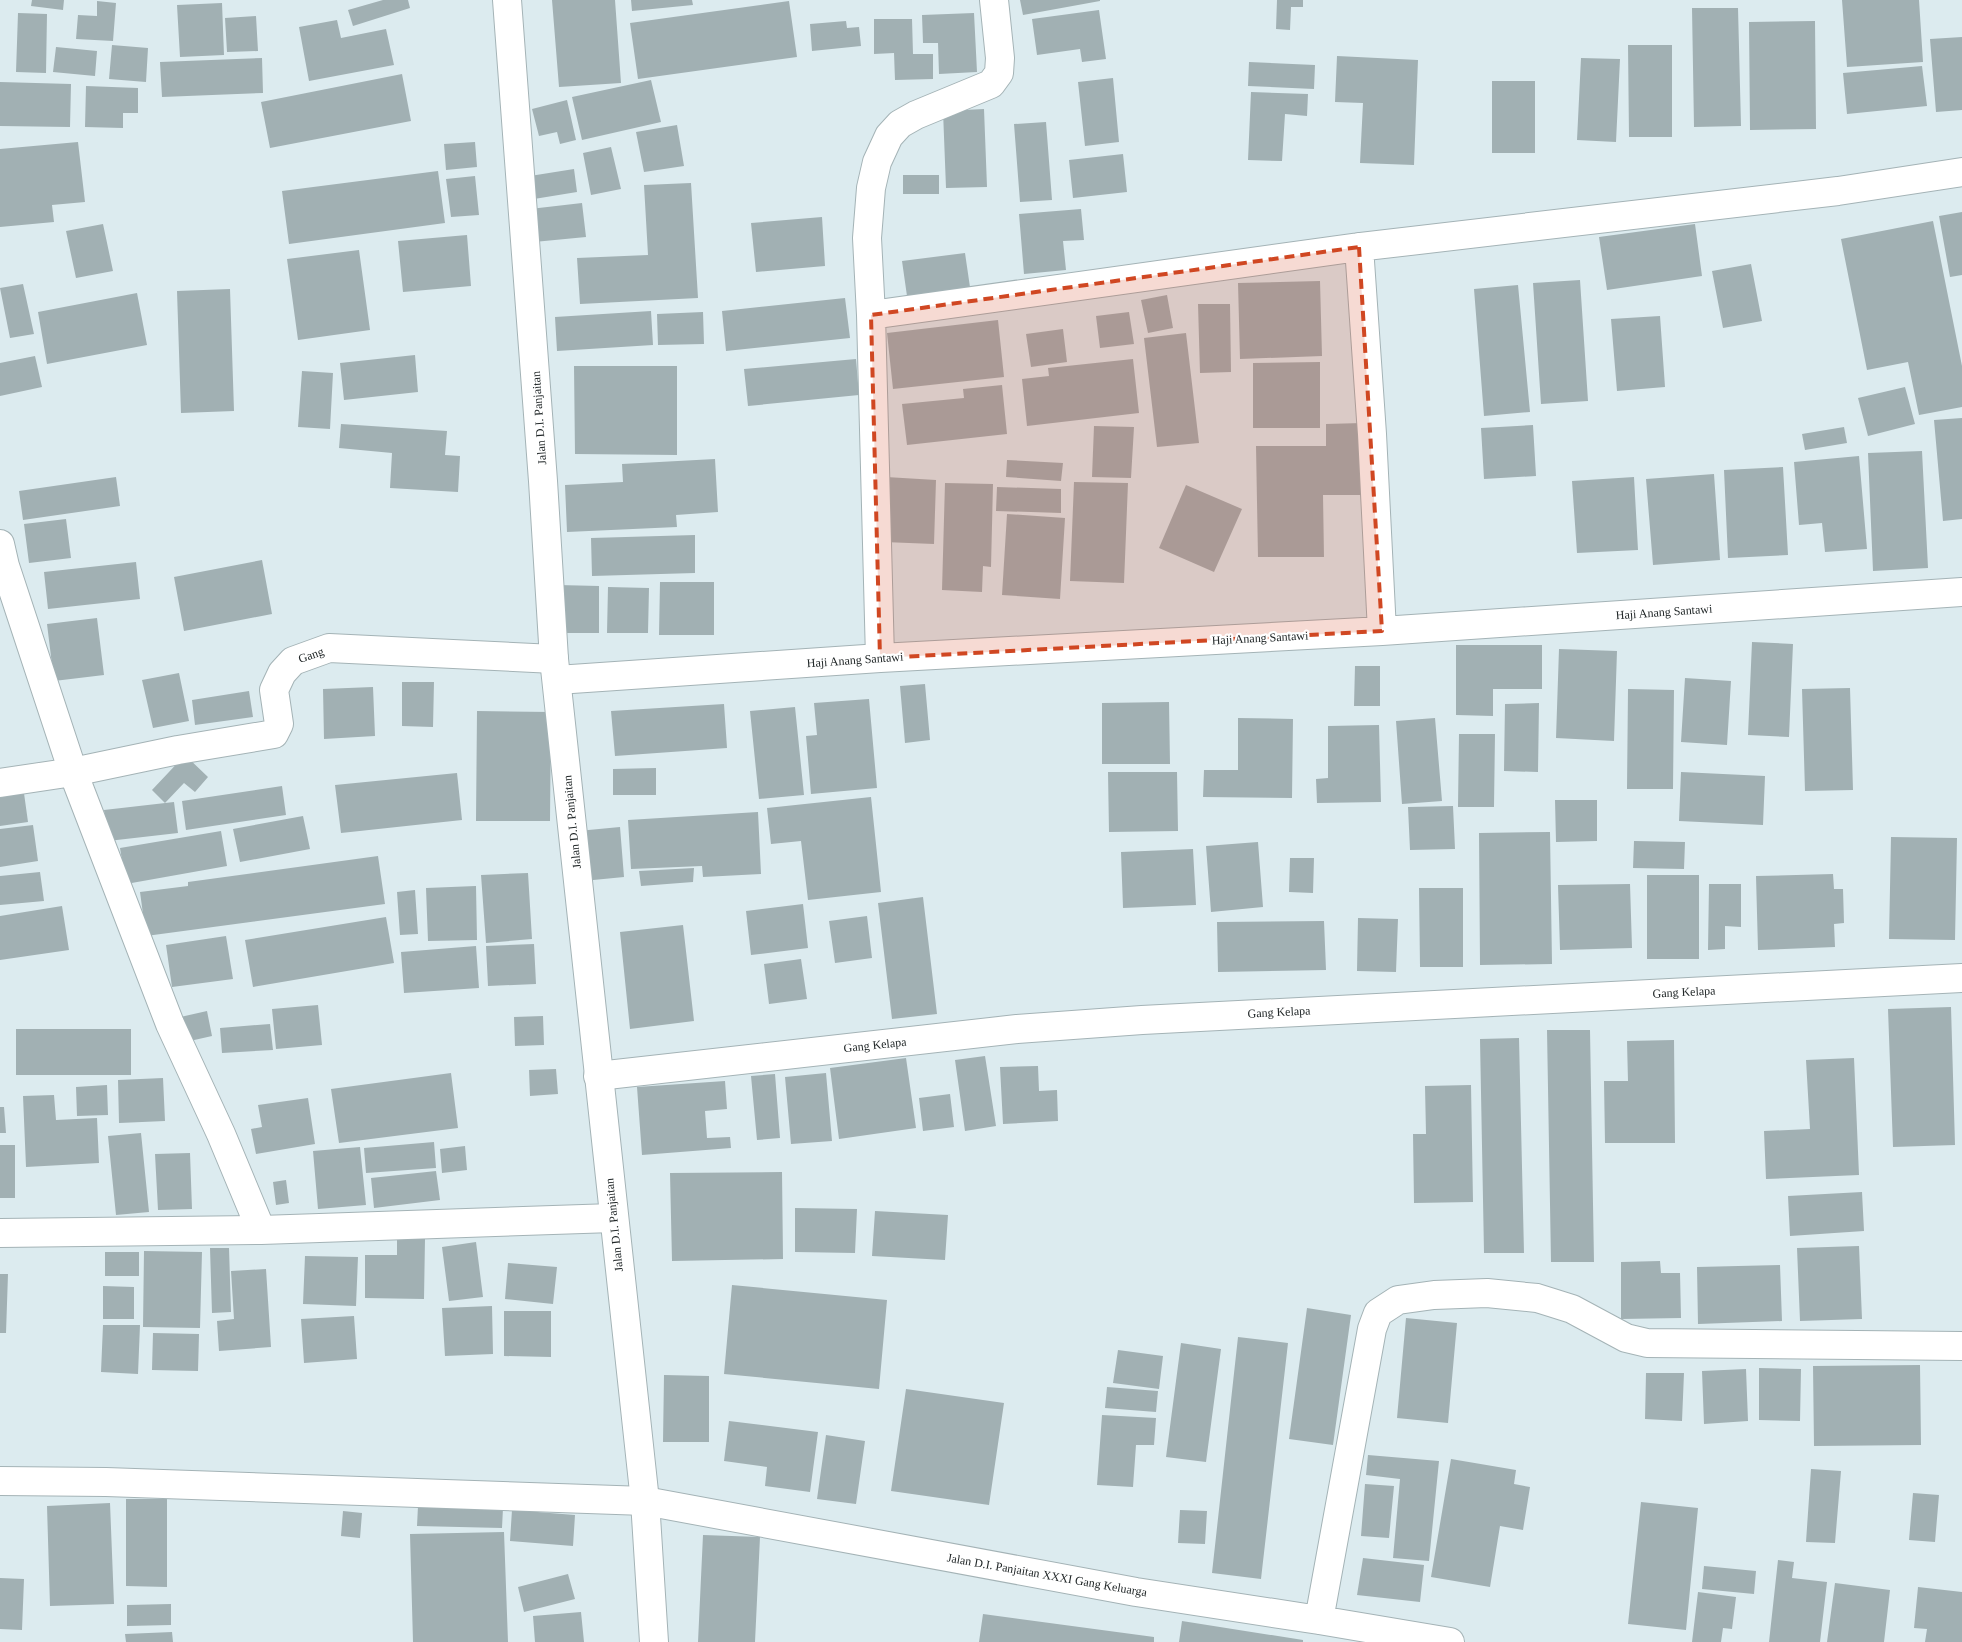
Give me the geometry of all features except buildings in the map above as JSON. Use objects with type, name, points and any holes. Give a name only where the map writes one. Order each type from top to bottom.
[{"type":"street","name":"Jalan D.I. Panjaitan","points":[[507,0],[556,669],[613,1218],[645,1501],[654,1642]]},
{"type":"street","points":[[880,658],[871,315],[867,238],[870,188],[877,162],[889,136],[900,124],[916,115],[991,84],[999,73],[994,0]]},
{"type":"street","points":[[871,315],[1359,247],[1838,191],[1962,172]]},
{"type":"street","points":[[1359,247],[1372,434],[1382,631]]},
{"type":"street","points":[[0,544],[8,576],[73,772],[170,1024],[221,1134],[261,1230]]},
{"type":"street","name":"Haji Anang Santawi","points":[[556,669],[880,658],[1382,631],[1962,592]]},
{"type":"street","name":"Gang","points":[[73,772],[178,750],[274,734],[279,724],[274,690],[282,673],[293,661],[329,648],[556,669]]},
{"type":"street","points":[[0,783],[73,772]]},
{"type":"street","name":"Gang Kelapa","points":[[598,1076],[1017,1029],[1123,1021],[1962,978]]},
{"type":"street","points":[[0,1233],[261,1230],[613,1218]]},
{"type":"street","points":[[1319,1620],[1372,1329],[1378,1313],[1398,1300],[1434,1295],[1487,1293],[1537,1298],[1572,1309],[1626,1338],[1647,1343],[1962,1346]]},
{"type":"street","name":"Jalan D.I. Panjaitan XXXI Gang Keluarga","points":[[0,1481],[106,1482],[645,1501],[1136,1592],[1450,1642]]},
{"type":"highlighted area","points":[[1359,247],[1382,631],[880,658],[871,315]]}]
